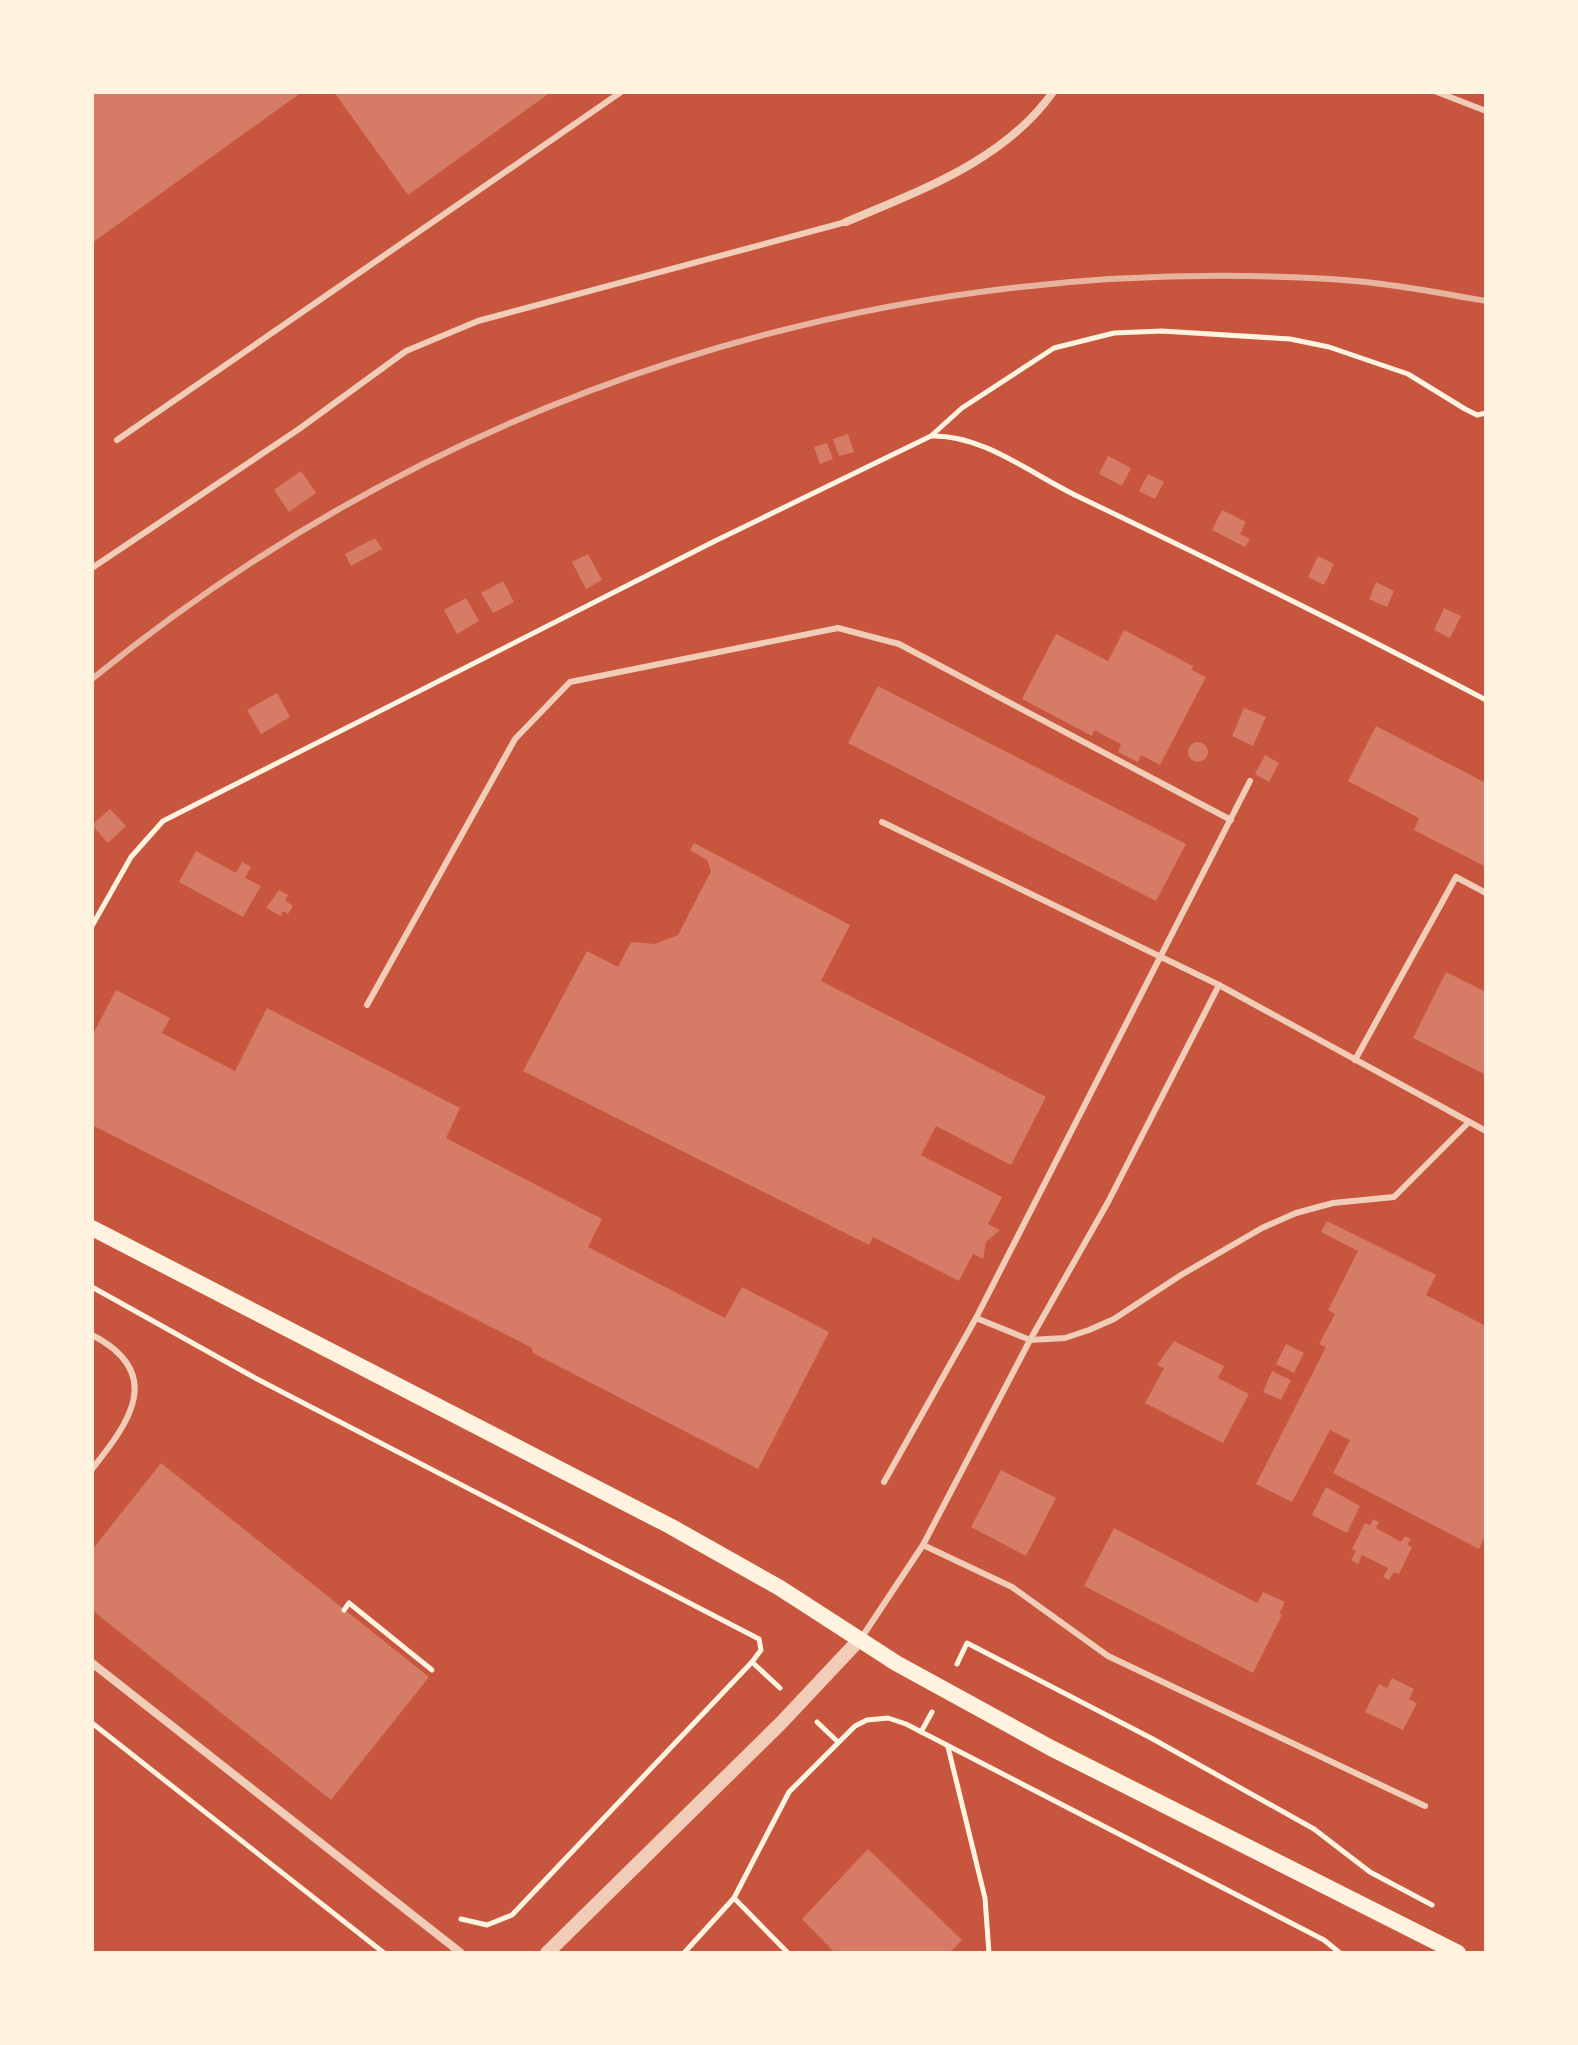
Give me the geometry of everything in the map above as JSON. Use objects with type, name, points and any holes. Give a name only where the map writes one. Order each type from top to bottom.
[{"type":"main road","points":[[92,1228],[683,1533],[780,1588],[859,1640],[944,1690],[1146,1797],[1458,1953]]},
{"type":"street","points":[[846,222],[943,180],[981,158],[1032,121],[1053,92]]},
{"type":"street","points":[[547,1953],[798,1705],[859,1640]]},
{"type":"street","points":[[92,1663],[461,1953]]},
{"type":"lane","points":[[117,440],[621,92]]},
{"type":"lane","points":[[1437,92],[1486,111]]},
{"type":"lane","points":[[92,568],[299,429],[406,351],[478,321],[846,222]]},
{"type":"lane","points":[[367,1005],[515,739],[570,682],[838,628],[899,644],[1231,820]]},
{"type":"lane","points":[[884,1482],[976,1318],[1250,781]]},
{"type":"lane","points":[[882,822],[1219,985],[1486,1131]]},
{"type":"lane","points":[[1355,1060],[1456,877],[1486,893]]},
{"type":"lane","points":[[859,1640],[923,1545],[1030,1340],[1108,1202],[1219,985]]},
{"type":"lane","points":[[976,1318],[1030,1340],[1065,1338],[1114,1319],[1181,1275],[1296,1213],[1333,1203],[1394,1197],[1469,1122]]},
{"type":"lane","points":[[92,1335],[116,1352],[128,1367],[137,1396],[127,1423],[92,1469]]},
{"type":"lane","points":[[923,1545],[1012,1587],[1108,1656],[1425,1806]]},
{"type":"path","points":[[92,926],[131,857],[163,821],[729,534],[931,436],[944,421],[1023,365],[1054,348],[1114,333],[1241,335],[1329,347],[1408,374],[1477,415],[1486,413]]},
{"type":"path","points":[[931,436],[949,436],[990,450],[1063,489],[1294,599],[1486,700]]},
{"type":"path","points":[[92,1287],[257,1379],[759,1639],[761,1650],[752,1662],[512,1915],[487,1925],[457,1918],[442,1906],[426,1925]]},
{"type":"path","points":[[344,1610],[349,1603],[432,1670]]},
{"type":"path","points":[[944,1690],[967,1643],[1151,1738],[1314,1829],[1370,1872],[1435,1906]]},
{"type":"path","points":[[752,1662],[838,1742]]},
{"type":"path","points":[[684,1953],[734,1898],[789,1792],[855,1726],[875,1717],[906,1724],[1324,1940],[1340,1953]]},
{"type":"path","points":[[92,1723],[384,1953]]},
{"type":"path","points":[[948,1746],[985,1898],[989,1953]]},
{"type":"path","points":[[734,1898],[788,1953]]},
{"type":"building","points":[[92,92],[302,92],[92,243]]},
{"type":"building","points":[[334,92],[551,92],[408,195]]},
{"type":"building","points":[[848,434],[854,452],[839,456],[833,439]]},
{"type":"building","points":[[827,443],[833,459],[820,464],[814,447]]},
{"type":"building","points":[[1108,456],[1131,468],[1122,486],[1099,474]]},
{"type":"building","points":[[301,471],[316,493],[289,512],[274,490]]},
{"type":"building","points":[[1148,474],[1164,482],[1155,499],[1139,491]]},
{"type":"building","points":[[1222,510],[1246,522],[1240,534],[1250,539],[1245,547],[1212,530]]},
{"type":"building","points":[[375,538],[382,549],[351,566],[345,554]]},
{"type":"building","points":[[588,554],[602,580],[586,589],[572,562]]},
{"type":"building","points":[[1318,556],[1334,564],[1324,585],[1308,577]]},
{"type":"building","points":[[503,581],[514,602],[493,613],[481,593]]},
{"type":"building","points":[[1376,582],[1394,591],[1387,607],[1369,599]]},
{"type":"building","points":[[466,598],[479,621],[457,634],[444,610]]},
{"type":"building","points":[[1444,608],[1461,616],[1450,638],[1434,630]]},
{"type":"building","points":[[1124,630],[1193,666],[1192,670],[1206,677],[1160,765],[1141,755],[1138,762],[1118,752],[1121,744],[1094,730],[1092,736],[1022,699],[1056,634],[1108,661]]},
{"type":"building","points":[[878,686],[1186,844],[1156,901],[848,743]]},
{"type":"building","points":[[277,693],[290,717],[261,734],[247,710]]},
{"type":"building","points":[[1244,708],[1266,717],[1253,746],[1232,736]]},
{"type":"building","points":[[1376,726],[1486,783],[1486,867],[1414,830],[1419,818],[1348,781]]},
{"type":"building","points":[[1198,742],[1205,745],[1208,752],[1205,759],[1198,762],[1191,759],[1188,752],[1191,745]]},
{"type":"building","points":[[1265,755],[1279,763],[1269,782],[1255,774]]},
{"type":"building","points":[[110,809],[126,826],[108,843],[92,825]]},
{"type":"building","points":[[694,843],[850,925],[821,981],[1046,1097],[1011,1165],[936,1126],[921,1155],[1002,1197],[988,1224],[1000,1230],[986,1242],[983,1259],[973,1254],[959,1281],[873,1237],[869,1245],[523,1071],[587,951],[618,967],[631,942],[655,944],[678,935],[711,871],[707,860],[690,850]]},
{"type":"building","points":[[196,851],[236,873],[242,862],[251,867],[245,878],[261,886],[243,917],[179,882]]},
{"type":"building","points":[[279,890],[288,895],[285,900],[293,906],[288,914],[283,911],[281,916],[266,908]]},
{"type":"building","points":[[1446,972],[1486,992],[1486,1075],[1413,1038]]},
{"type":"building","points":[[116,990],[170,1018],[162,1033],[235,1071],[267,1008],[460,1108],[446,1138],[602,1219],[588,1247],[725,1318],[742,1287],[829,1332],[758,1469],[533,1353],[532,1348],[503,1333],[92,1125],[92,1036]]},
{"type":"building","points":[[1327,1221],[1436,1275],[1426,1295],[1486,1326],[1486,1535],[1479,1549],[1333,1473],[1350,1440],[1330,1430],[1292,1502],[1256,1484],[1326,1347],[1319,1344],[1335,1314],[1328,1310],[1358,1251],[1321,1232]]},
{"type":"building","points":[[1174,1341],[1224,1366],[1218,1378],[1249,1394],[1223,1443],[1145,1403],[1164,1368],[1157,1365]]},
{"type":"building","points":[[1286,1344],[1304,1353],[1294,1373],[1276,1364]]},
{"type":"building","points":[[1272,1371],[1291,1380],[1281,1400],[1263,1392]]},
{"type":"building","points":[[161,1463],[429,1677],[331,1800],[92,1610],[92,1550]]},
{"type":"building","points":[[1001,1470],[1056,1498],[1026,1556],[971,1527]]},
{"type":"building","points":[[1326,1487],[1360,1506],[1347,1533],[1312,1515]]},
{"type":"building","points":[[1373,1519],[1379,1522],[1376,1528],[1401,1542],[1405,1536],[1411,1539],[1407,1545],[1412,1547],[1399,1574],[1394,1572],[1389,1580],[1383,1577],[1388,1568],[1362,1555],[1358,1564],[1351,1560],[1356,1551],[1352,1549],[1365,1523],[1370,1525]]},
{"type":"building","points":[[1114,1528],[1257,1603],[1263,1592],[1285,1602],[1279,1614],[1282,1615],[1253,1673],[1084,1586]]},
{"type":"building","points":[[1392,1678],[1414,1689],[1409,1699],[1417,1703],[1403,1730],[1365,1712],[1379,1684],[1387,1688]]},
{"type":"building","points":[[868,1849],[962,1940],[950,1953],[835,1953],[802,1919]]},
{"type":"railway","points":[[92,679],[228,578],[370,492],[519,419],[673,362],[832,318],[995,290],[1161,277],[1350,280],[1486,301]]}]
